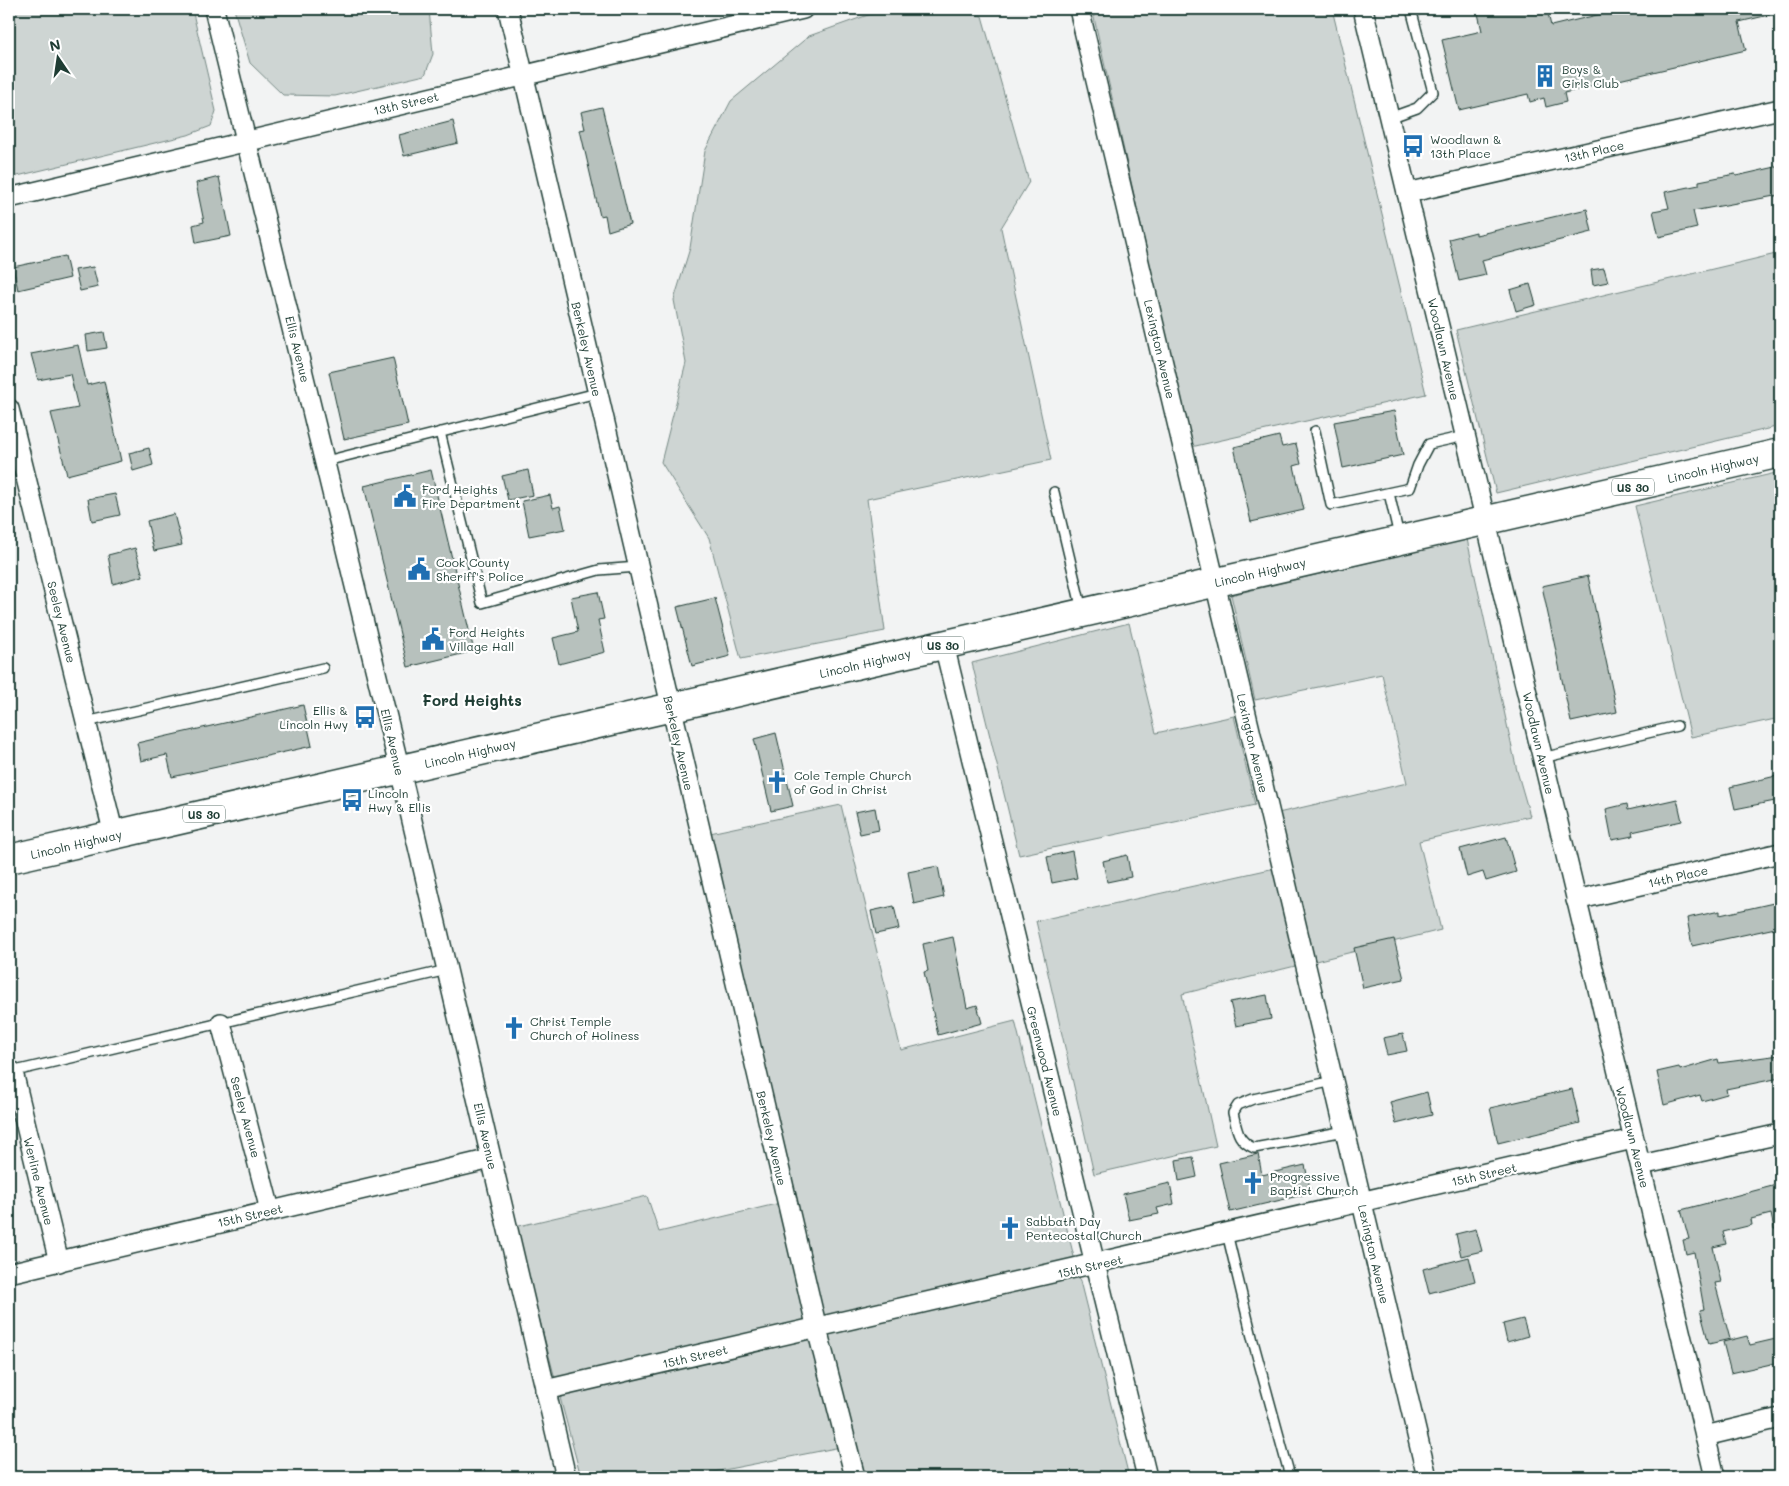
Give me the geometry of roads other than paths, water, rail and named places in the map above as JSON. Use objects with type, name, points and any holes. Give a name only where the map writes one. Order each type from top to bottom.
[{"type":"main road","name":"Lincoln Highway","points":[[9,859],[1780,453]]},
{"type":"street","name":"Ellis Avenue","points":[[214,9],[400,769],[566,1477]]},
{"type":"street","name":"Berkeley Avenue","points":[[508,9],[817,1328],[854,1477]]},
{"type":"street","name":"13th Street","points":[[9,198],[803,9]]},
{"type":"street","name":"Lexington Avenue","points":[[1079,9],[1427,1477]]},
{"type":"street","name":"Woodlawn Avenue","points":[[1363,9],[1715,1477]]},
{"type":"street","name":"13th Place","points":[[1407,193],[1780,110]]},
{"type":"street","name":"Seeley Avenue","points":[[9,409],[114,835]]},
{"type":"street","name":"Greenwood Avenue","points":[[944,645],[1147,1477]]},
{"type":"street","name":"14th Place","points":[[1576,900],[1780,853]]},
{"type":"street","name":"Seeley Avenue","points":[[221,1023],[270,1210]]},
{"type":"street","name":"Werline Avenue","points":[[11,1072],[59,1262]]},
{"type":"street","points":[[1641,1165],[1780,1134]]},
{"type":"street","name":"15th Street","points":[[545,1390],[1633,1139]]},
{"type":"street","name":"15th Street","points":[[9,1273],[491,1159]]},
{"type":"street","points":[[1705,1436],[1780,1418]]},
{"type":"lane","points":[[1389,118],[1417,108],[1433,92],[1411,9]]},
{"type":"lane","points":[[326,461],[597,393]]},
{"type":"lane","points":[[1315,431],[1331,505],[1410,488],[1418,465],[1429,444],[1465,436]]},
{"type":"lane","points":[[440,432],[482,603],[599,570],[638,567]]},
{"type":"lane","points":[[1054,492],[1083,613]]},
{"type":"lane","points":[[1389,493],[1400,540]]},
{"type":"lane","points":[[86,722],[323,668]]},
{"type":"lane","points":[[1542,758],[1677,726]]},
{"type":"lane","points":[[11,1072],[447,970]]},
{"type":"lane","points":[[1333,1081],[1253,1099],[1238,1105],[1233,1113],[1239,1137],[1245,1144],[1254,1148],[1345,1131]]},
{"type":"lane","points":[[1228,1233],[1253,1341],[1288,1469]]},
{"type":"place","name":"Boys & Girls Club","points":[[1545,76]]},
{"type":"place","name":"Woodlawn & 13th Place","points":[[1413,146]]},
{"type":"place","name":"Ford Heights Fire Department","points":[[405,496]]},
{"type":"place","name":"Cook County Sheriff's Police","points":[[419,569]]},
{"type":"place","name":"Ford Heights Village Hall","points":[[433,639]]},
{"type":"place","name":"Ellis & Lincoln Hwy","points":[[365,717]]},
{"type":"place","name":"Cole Temple Church of God in Christ","points":[[777,782]]},
{"type":"place","name":"Lincoln Hwy & Ellis","points":[[352,800]]},
{"type":"place","name":"Christ Temple Church of Holiness","points":[[514,1028]]},
{"type":"place","name":"Progressive Baptist Church","points":[[1253,1183]]},
{"type":"place","name":"Sabbath Day Pentecostal Church","points":[[1010,1228]]},
{"type":"district","name":"Ford Heights","points":[[472,700]]}]
